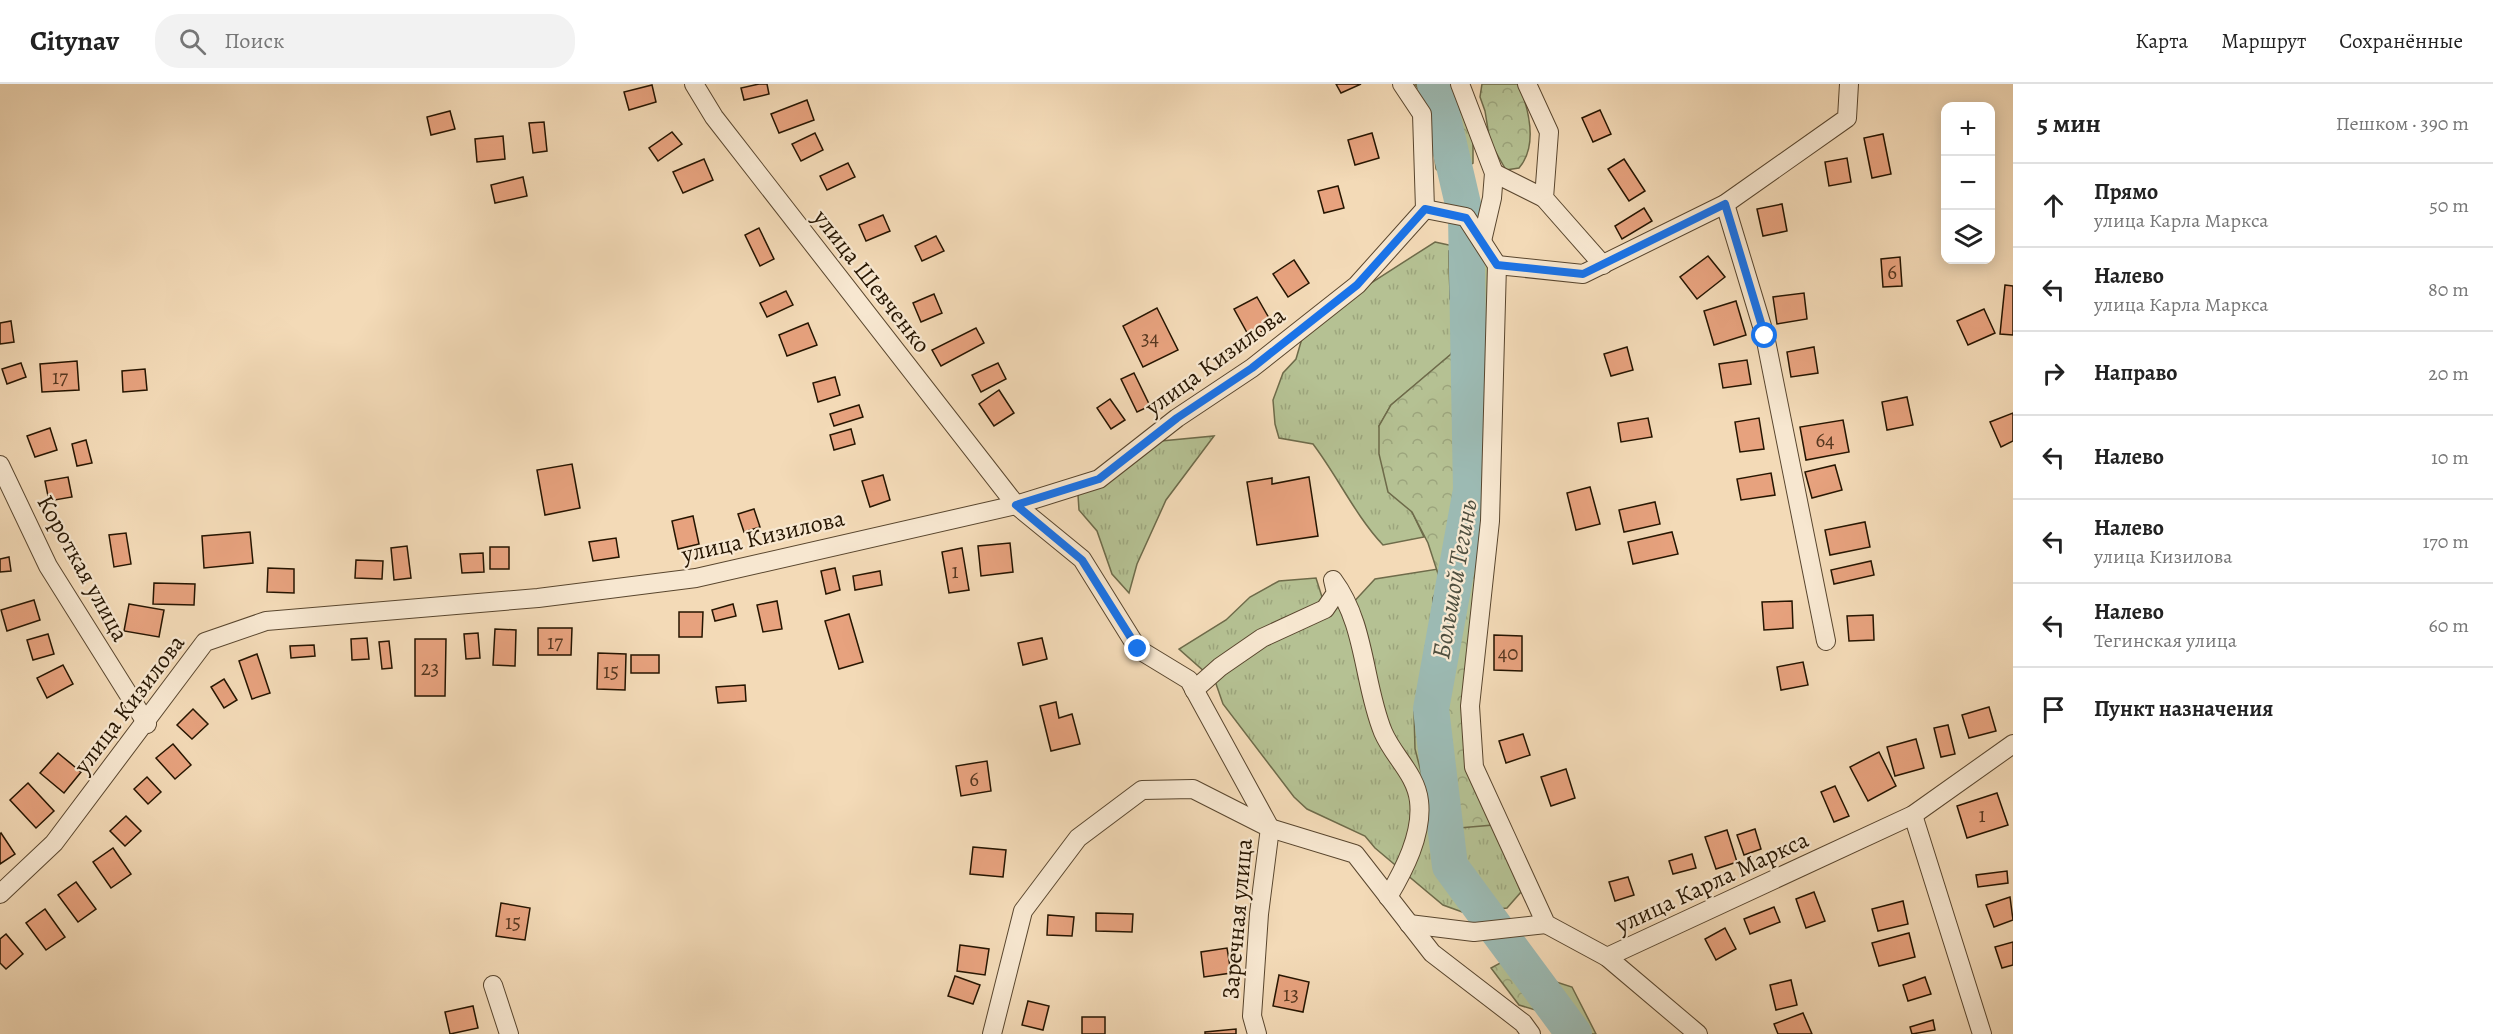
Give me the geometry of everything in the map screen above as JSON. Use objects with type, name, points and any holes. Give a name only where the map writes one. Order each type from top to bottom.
[{"type":"street","name":"улица Шевченко","points":[[694,84],[714,117],[1016,505],[1082,560],[1138,649],[1189,680],[1270,828]]},
{"type":"street","points":[[1402,84],[1422,114],[1425,209],[1466,218],[1497,265],[1490,521],[1470,706],[1474,767],[1546,924],[1474,932],[1409,924]]},
{"type":"street","points":[[1460,84],[1494,173],[1492,198],[1482,241]]},
{"type":"street","points":[[1527,84],[1549,132],[1544,198]]},
{"type":"street","points":[[1497,265],[1583,274],[1725,204],[1847,118],[1849,84]]},
{"type":"street","points":[[1494,173],[1544,198],[1603,265]]},
{"type":"street","points":[[1725,204],[1765,336],[1826,641]]},
{"type":"street","name":"улица Кизилова","points":[[0,894],[54,843],[147,723],[205,642],[266,621],[538,598],[696,578],[1016,505],[1099,479],[1177,418],[1252,368],[1357,285],[1425,209]]},
{"type":"street","name":"Короткая улица","points":[[0,465],[48,566],[147,723]]},
{"type":"street","points":[[1194,690],[1220,667],[1262,638],[1325,609],[1336,593],[1333,580],[1345,595],[1359,635],[1370,690],[1384,735],[1408,772],[1419,801],[1412,848],[1388,897]]},
{"type":"street","name":"улица Карла Маркса","points":[[1546,924],[1607,957],[1913,815],[2013,744]]},
{"type":"street","points":[[992,1034],[1023,911],[1078,838],[1142,790],[1193,789],[1270,828]]},
{"type":"street","points":[[1913,815],[1982,1034]]},
{"type":"street","name":"Заречная улица","points":[[1257,1034],[1252,1016],[1259,914],[1270,828],[1355,854],[1432,953],[1523,1023],[1531,1034]]},
{"type":"street","points":[[1607,957],[1698,1034]]},
{"type":"street","points":[[493,985],[509,1034]]},
{"type":"green space","points":[[1415,84],[1444,84],[1473,132],[1473,163],[1448,180],[1436,169],[1429,105]]},
{"type":"green space","points":[[1482,84],[1519,84],[1526,105],[1530,139],[1525,159],[1519,168],[1506,170],[1490,142],[1485,111],[1480,97]]},
{"type":"green space","points":[[1466,217],[1497,265],[1470,706],[1493,825],[1459,828],[1427,795],[1415,749],[1414,712],[1431,658],[1433,598],[1441,583],[1428,543],[1412,512],[1388,492],[1379,454],[1379,426],[1391,405],[1451,354],[1460,329],[1450,298],[1449,251],[1458,247]]},
{"type":"green space","points":[[1435,242],[1458,247],[1449,251],[1450,298],[1460,329],[1451,355],[1391,405],[1379,426],[1424,537],[1383,545],[1364,521],[1313,444],[1279,438],[1273,400],[1283,373],[1296,359],[1303,335],[1360,290]]},
{"type":"green space","points":[[1214,436],[1166,500],[1137,564],[1129,593],[1112,574],[1097,531],[1079,510],[1078,495],[1161,441]]},
{"type":"green space","points":[[1438,569],[1441,583],[1433,598],[1431,658],[1414,712],[1493,825],[1521,892],[1507,908],[1465,913],[1443,905],[1375,848],[1365,836],[1307,809],[1294,797],[1223,704],[1215,681],[1179,649],[1226,620],[1250,597],[1279,581],[1316,578],[1322,597],[1350,606],[1375,579]]},
{"type":"green space","points":[[1526,949],[1544,978],[1572,987],[1596,1034],[1558,1034],[1552,1015],[1519,1005],[1491,968]]},
{"type":"building","points":[[767,84],[769,94],[744,100],[741,88]]},
{"type":"building","points":[[1336,84],[1361,84],[1341,93]]},
{"type":"building","points":[[652,85],[656,102],[629,110],[624,92]]},
{"type":"building","points":[[807,100],[814,120],[779,133],[771,114]]},
{"type":"building","points":[[1600,110],[1611,134],[1593,142],[1582,118]]},
{"type":"building","points":[[450,111],[455,129],[431,135],[427,117]]},
{"type":"building","points":[[544,122],[547,151],[533,153],[529,123]]},
{"type":"building","points":[[672,132],[682,144],[658,161],[649,148]]},
{"type":"building","points":[[815,133],[823,150],[801,161],[792,144]]},
{"type":"building","points":[[1372,133],[1379,158],[1355,165],[1348,140]]},
{"type":"building","points":[[1883,134],[1891,174],[1872,178],[1864,138]]},
{"type":"building","points":[[503,136],[505,159],[477,162],[475,139]]},
{"type":"building","points":[[1847,158],[1851,182],[1829,186],[1825,162]]},
{"type":"building","points":[[704,159],[713,180],[683,193],[673,172]]},
{"type":"building","points":[[1624,159],[1645,191],[1629,201],[1608,169]]},
{"type":"building","points":[[848,163],[855,177],[827,190],[820,176]]},
{"type":"building","points":[[523,177],[527,196],[495,203],[491,185]]},
{"type":"building","points":[[1338,186],[1344,208],[1324,213],[1318,191]]},
{"type":"building","points":[[1782,204],[1787,231],[1763,236],[1757,209]]},
{"type":"building","points":[[1644,208],[1652,221],[1622,239],[1615,226]]},
{"type":"building","points":[[883,215],[890,231],[866,241],[859,225]]},
{"type":"building","points":[[759,228],[774,259],[760,266],[745,235]]},
{"type":"building","points":[[936,236],[944,251],[922,261],[915,246]]},
{"type":"building","points":[[1708,256],[1725,277],[1697,299],[1680,277]]},
{"type":"building","points":[[1900,257],[1902,286],[1883,287],[1881,259]]},
{"type":"building","points":[[1294,260],[1309,283],[1288,297],[1273,274]]},
{"type":"building","points":[[2005,285],[2013,286],[2013,335],[2000,334]]},
{"type":"building","points":[[786,291],[793,305],[767,317],[760,303]]},
{"type":"building","points":[[1804,293],[1807,319],[1777,324],[1773,297]]},
{"type":"building","points":[[934,294],[942,313],[921,322],[913,303]]},
{"type":"building","points":[[1257,297],[1273,325],[1250,338],[1234,309]]},
{"type":"building","points":[[1736,301],[1746,335],[1714,345],[1704,311]]},
{"type":"building","points":[[1157,308],[1178,350],[1143,367],[1123,326]]},
{"type":"building","points":[[1984,309],[1995,333],[1968,345],[1957,321]]},
{"type":"building","points":[[11,321],[14,342],[0,344],[0,323]]},
{"type":"building","points":[[808,323],[817,345],[787,356],[779,335]]},
{"type":"building","points":[[976,328],[984,343],[941,366],[932,350]]},
{"type":"building","points":[[1627,347],[1633,370],[1611,376],[1604,354]]},
{"type":"building","points":[[1814,347],[1818,373],[1791,377],[1787,352]]},
{"type":"building","points":[[1747,360],[1751,384],[1723,388],[1719,364]]},
{"type":"building","points":[[77,361],[79,390],[42,392],[40,364]]},
{"type":"building","points":[[21,363],[26,377],[7,384],[2,369]]},
{"type":"building","points":[[998,363],[1006,379],[981,392],[972,375]]},
{"type":"building","points":[[145,369],[147,390],[123,392],[122,371]]},
{"type":"building","points":[[1134,373],[1150,406],[1137,412],[1121,379]]},
{"type":"building","points":[[835,377],[840,395],[818,402],[813,383]]},
{"type":"building","points":[[999,390],[1014,413],[994,426],[979,404]]},
{"type":"building","points":[[1907,397],[1913,425],[1887,430],[1882,402]]},
{"type":"building","points":[[1110,399],[1125,420],[1111,429],[1097,408]]},
{"type":"building","points":[[859,405],[863,417],[834,426],[830,414]]},
{"type":"building","points":[[2013,413],[2013,441],[2001,447],[1990,422]]},
{"type":"building","points":[[1648,418],[1652,437],[1621,442],[1618,423]]},
{"type":"building","points":[[1759,418],[1764,449],[1740,452],[1735,422]]},
{"type":"building","points":[[1843,420],[1849,452],[1806,460],[1800,427]]},
{"type":"building","points":[[50,428],[57,450],[35,457],[27,436]]},
{"type":"building","points":[[851,429],[855,444],[834,450],[830,435]]},
{"type":"building","points":[[86,440],[92,463],[77,466],[72,444]]},
{"type":"building","points":[[572,464],[580,508],[545,515],[537,470]]},
{"type":"building","points":[[1835,465],[1842,490],[1812,498],[1805,472]]},
{"type":"building","points":[[1771,473],[1775,495],[1741,500],[1737,479]]},
{"type":"building","points":[[883,475],[890,500],[870,507],[862,481]]},
{"type":"building","points":[[68,477],[72,497],[49,501],[45,481]]},
{"type":"building","points":[[1309,477],[1318,536],[1257,545],[1247,482],[1272,478],[1272,484]]},
{"type":"building","points":[[1590,487],[1600,524],[1576,530],[1567,493]]},
{"type":"building","points":[[1655,502],[1660,524],[1624,532],[1619,510]]},
{"type":"building","points":[[754,509],[760,527],[744,532],[738,514]]},
{"type":"building","points":[[693,516],[699,544],[678,549],[672,521]]},
{"type":"building","points":[[1865,522],[1870,547],[1830,555],[1825,530]]},
{"type":"building","points":[[250,532],[253,563],[204,568],[202,536]]},
{"type":"building","points":[[1672,532],[1678,554],[1633,564],[1628,542]]},
{"type":"building","points":[[126,533],[131,564],[114,567],[109,535]]},
{"type":"building","points":[[616,538],[619,557],[593,561],[589,542]]},
{"type":"building","points":[[1010,543],[1013,572],[981,576],[978,546]]},
{"type":"building","points":[[407,546],[411,578],[394,580],[391,548]]},
{"type":"building","points":[[490,547],[509,547],[509,569],[490,569]]},
{"type":"building","points":[[962,548],[969,590],[949,593],[942,552]]},
{"type":"building","points":[[483,553],[484,572],[462,573],[460,554]]},
{"type":"building","points":[[9,557],[11,571],[0,572],[0,559]]},
{"type":"building","points":[[356,560],[383,561],[382,579],[355,578]]},
{"type":"building","points":[[1871,561],[1874,575],[1834,584],[1831,570]]},
{"type":"building","points":[[268,568],[294,569],[294,593],[267,592]]},
{"type":"building","points":[[835,568],[840,590],[826,594],[821,571]]},
{"type":"building","points":[[880,571],[882,585],[855,590],[853,576]]},
{"type":"building","points":[[154,583],[195,584],[194,605],[153,604]]},
{"type":"building","points":[[34,600],[40,620],[7,631],[1,610]]},
{"type":"building","points":[[777,601],[782,629],[763,632],[757,605]]},
{"type":"building","points":[[1792,601],[1793,628],[1764,630],[1762,602]]},
{"type":"building","points":[[129,604],[164,610],[159,637],[124,631]]},
{"type":"building","points":[[733,604],[736,616],[715,621],[712,610]]},
{"type":"building","points":[[679,612],[703,612],[702,637],[679,637]]},
{"type":"building","points":[[849,614],[863,662],[839,669],[825,621]]},
{"type":"building","points":[[1873,615],[1874,640],[1849,641],[1847,616]]},
{"type":"building","points":[[538,628],[572,628],[571,655],[538,655]]},
{"type":"building","points":[[495,629],[516,630],[515,666],[493,665]]},
{"type":"building","points":[[478,633],[480,658],[466,659],[464,634]]},
{"type":"building","points":[[48,634],[54,654],[33,660],[27,640]]},
{"type":"building","points":[[1494,635],[1522,636],[1522,671],[1494,670]]},
{"type":"building","points":[[367,638],[369,659],[352,660],[351,639]]},
{"type":"building","points":[[1042,638],[1047,659],[1023,665],[1018,643]]},
{"type":"building","points":[[415,639],[446,639],[445,696],[415,696]]},
{"type":"building","points":[[389,641],[392,668],[382,669],[379,642]]},
{"type":"building","points":[[314,645],[315,656],[291,658],[290,646]]},
{"type":"building","points":[[598,653],[626,654],[625,690],[597,689]]},
{"type":"building","points":[[257,654],[270,693],[252,699],[239,661]]},
{"type":"building","points":[[631,655],[659,655],[659,673],[631,673]]},
{"type":"building","points":[[1803,662],[1808,685],[1781,690],[1777,667]]},
{"type":"building","points":[[63,665],[73,684],[47,698],[37,678]]},
{"type":"building","points":[[224,679],[237,700],[224,708],[211,687]]},
{"type":"building","points":[[745,685],[746,701],[718,703],[716,687]]},
{"type":"building","points":[[1056,702],[1059,718],[1072,714],[1080,744],[1051,751],[1040,706]]},
{"type":"building","points":[[1989,707],[1996,731],[1969,738],[1962,715]]},
{"type":"building","points":[[193,709],[208,724],[192,739],[177,725]]},
{"type":"building","points":[[1948,725],[1955,754],[1941,757],[1934,728]]},
{"type":"building","points":[[1523,734],[1530,755],[1506,763],[1499,741]]},
{"type":"building","points":[[1916,739],[1924,768],[1895,776],[1887,747]]},
{"type":"building","points":[[173,744],[191,765],[175,779],[156,758]]},
{"type":"building","points":[[1879,752],[1896,786],[1868,801],[1850,767]]},
{"type":"building","points":[[58,753],[81,772],[64,793],[40,773]]},
{"type":"building","points":[[987,761],[991,791],[961,796],[956,766]]},
{"type":"building","points":[[1566,769],[1575,798],[1551,806],[1541,777]]},
{"type":"building","points":[[147,777],[161,792],[148,804],[134,789]]},
{"type":"building","points":[[28,783],[54,811],[36,828],[10,800]]},
{"type":"building","points":[[1835,786],[1849,816],[1834,822],[1821,792]]},
{"type":"building","points":[[1997,793],[2008,825],[1967,838],[1957,806]]},
{"type":"building","points":[[126,816],[141,831],[125,846],[110,831]]},
{"type":"building","points":[[1755,829],[1761,849],[1744,855],[1737,835]]},
{"type":"building","points":[[1727,830],[1737,862],[1716,869],[1705,837]]},
{"type":"building","points":[[0,834],[15,854],[0,864]]},
{"type":"building","points":[[973,847],[1006,850],[1003,877],[970,874]]},
{"type":"building","points":[[113,848],[131,874],[111,888],[93,862]]},
{"type":"building","points":[[1692,854],[1696,868],[1673,874],[1669,861]]},
{"type":"building","points":[[2007,871],[2008,883],[1978,887],[1976,875]]},
{"type":"building","points":[[1628,877],[1634,895],[1615,901],[1609,882]]},
{"type":"building","points":[[76,882],[96,909],[78,922],[58,895]]},
{"type":"building","points":[[1814,892],[1825,921],[1806,928],[1796,899]]},
{"type":"building","points":[[2010,897],[2013,920],[1994,927],[1986,905]]},
{"type":"building","points":[[1903,901],[1908,924],[1878,931],[1872,909]]},
{"type":"building","points":[[501,903],[530,908],[525,940],[496,936]]},
{"type":"building","points":[[1774,907],[1780,922],[1750,934],[1744,919]]},
{"type":"building","points":[[45,909],[65,937],[46,950],[26,923]]},
{"type":"building","points":[[1096,913],[1133,914],[1132,932],[1096,931]]},
{"type":"building","points":[[1048,915],[1074,917],[1072,936],[1047,935]]},
{"type":"building","points":[[1725,928],[1736,949],[1716,960],[1705,939]]},
{"type":"building","points":[[1909,933],[1915,957],[1879,966],[1872,943]]},
{"type":"building","points":[[6,934],[23,954],[6,969],[0,963],[0,939]]},
{"type":"building","points":[[2013,942],[2013,965],[2002,968],[1995,947]]},
{"type":"building","points":[[960,945],[989,949],[985,975],[957,971]]},
{"type":"building","points":[[1227,948],[1231,973],[1204,977],[1201,952]]},
{"type":"building","points":[[1279,975],[1309,982],[1303,1012],[1273,1006]]},
{"type":"building","points":[[955,976],[980,985],[973,1004],[948,996]]},
{"type":"building","points":[[1925,977],[1931,994],[1908,1001],[1903,985]]},
{"type":"building","points":[[1791,980],[1797,1005],[1776,1010],[1770,985]]},
{"type":"building","points":[[1028,1001],[1049,1006],[1043,1030],[1022,1025]]},
{"type":"building","points":[[473,1006],[478,1028],[450,1034],[445,1012]]},
{"type":"building","points":[[1803,1013],[1812,1034],[1778,1034],[1774,1024]]},
{"type":"building","points":[[1082,1017],[1105,1017],[1105,1034],[1082,1034]]},
{"type":"building","points":[[1933,1020],[1935,1030],[1912,1034],[1910,1027]]},
{"type":"building","points":[[1236,1029],[1236,1034],[1205,1034],[1205,1032]]},
{"type":"waterway","name":"Большой Тегинь","points":[[1435,84],[1466,217],[1471,490],[1431,709],[1450,866],[1574,1034]]},
{"type":"route","points":[[1138,649],[1082,560],[1016,505],[1099,479],[1177,418],[1252,368],[1357,285],[1425,209],[1466,218],[1497,265],[1583,274],[1683,227],[1725,204],[1765,336]]}]
